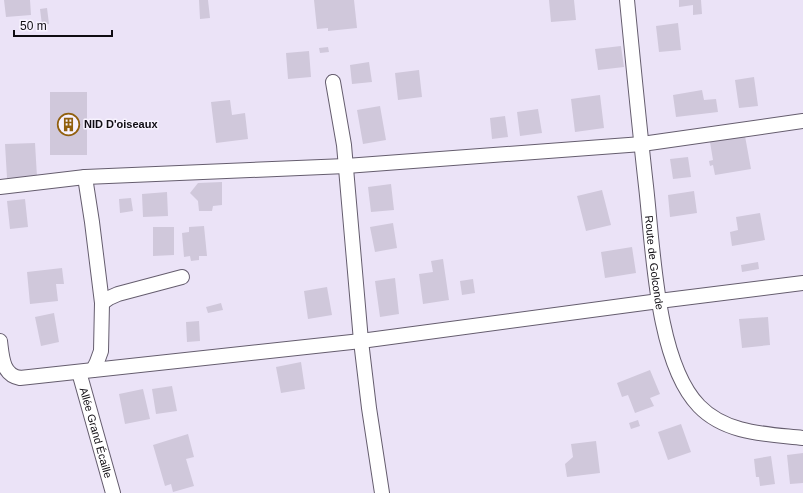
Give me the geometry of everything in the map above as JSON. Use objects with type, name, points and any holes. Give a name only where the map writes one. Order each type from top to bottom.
[{"type":"street","name":"Route de Golconde","points":[[627,0],[659,300],[670,351],[676,370],[691,397],[699,407],[724,425],[760,434],[803,438]]},
{"type":"street","points":[[333,82],[344,145],[361,341],[369,408],[382,493]]},
{"type":"street","points":[[0,187],[85,177],[346,166],[642,144],[803,121]]},
{"type":"street","points":[[85,177],[102,303],[101,350],[93,370]]},
{"type":"street","points":[[102,303],[118,294],[182,277]]},
{"type":"street","points":[[0,341],[2,368],[10,374],[20,378],[361,341],[659,300],[803,283]]},
{"type":"street","name":"Allée Grand Écaille","points":[[79,372],[113,493]]},
{"type":"building","points":[[4,0],[30,0],[31,15],[6,17]]},
{"type":"building","points":[[199,0],[208,0],[210,18],[200,19]]},
{"type":"building","points":[[314,0],[354,0],[357,28],[328,31],[328,28],[317,29]]},
{"type":"building","points":[[549,0],[574,0],[576,20],[551,22]]},
{"type":"building","points":[[679,0],[701,0],[702,14],[693,15],[693,5],[679,7]]},
{"type":"building","points":[[47,8],[49,24],[42,25],[40,9]]},
{"type":"building","points":[[678,23],[681,50],[659,52],[656,26]]},
{"type":"building","points":[[621,46],[624,67],[598,70],[595,49]]},
{"type":"building","points":[[328,47],[329,52],[320,53],[319,48]]},
{"type":"building","points":[[309,51],[311,77],[288,79],[286,53]]},
{"type":"building","points":[[369,62],[372,82],[352,84],[350,65]]},
{"type":"building","points":[[419,70],[422,97],[398,100],[395,73]]},
{"type":"building","points":[[754,77],[758,106],[739,108],[735,80]]},
{"type":"building","points":[[702,90],[704,100],[716,99],[718,112],[676,117],[673,95]]},
{"type":"building","name":"NID D'oiseaux","points":[[50,92],[87,92],[87,155],[50,155]]},
{"type":"building","points":[[600,95],[604,128],[575,132],[571,99]]},
{"type":"building","points":[[230,100],[232,115],[245,113],[248,139],[216,143],[211,102]]},
{"type":"building","points":[[380,106],[386,140],[363,144],[357,110]]},
{"type":"building","points":[[538,109],[542,133],[520,136],[517,112]]},
{"type":"building","points":[[505,116],[508,137],[492,139],[490,118]]},
{"type":"building","points":[[745,136],[751,169],[715,175],[713,165],[710,166],[709,161],[713,160],[710,142]]},
{"type":"building","points":[[35,143],[37,177],[7,178],[5,144]]},
{"type":"building","points":[[688,157],[691,177],[673,179],[670,159]]},
{"type":"building","points":[[222,182],[222,205],[213,206],[212,211],[199,211],[198,201],[190,193],[198,183]]},
{"type":"building","points":[[391,184],[394,210],[371,212],[368,187]]},
{"type":"building","points":[[602,190],[611,225],[586,231],[577,196]]},
{"type":"building","points":[[694,191],[697,213],[670,217],[668,195]]},
{"type":"building","points":[[167,192],[168,216],[143,217],[142,194]]},
{"type":"building","points":[[131,198],[133,211],[120,213],[119,199]]},
{"type":"building","points":[[25,199],[28,227],[10,229],[7,201]]},
{"type":"building","points":[[760,213],[765,240],[732,246],[730,232],[738,230],[736,217]]},
{"type":"building","points":[[393,223],[397,248],[375,252],[370,227]]},
{"type":"building","points":[[204,226],[207,256],[199,256],[199,260],[191,261],[190,256],[184,257],[182,233],[189,232],[189,227]]},
{"type":"building","points":[[153,227],[174,227],[174,255],[153,256]]},
{"type":"building","points":[[632,247],[636,273],[605,278],[601,252]]},
{"type":"building","points":[[443,259],[449,300],[423,304],[419,274],[433,272],[431,261]]},
{"type":"building","points":[[758,262],[759,269],[742,272],[741,265]]},
{"type":"building","points":[[62,268],[64,284],[56,284],[58,301],[30,304],[27,272]]},
{"type":"building","points":[[395,278],[399,314],[380,317],[375,281]]},
{"type":"building","points":[[473,279],[475,293],[462,295],[460,281]]},
{"type":"building","points":[[327,287],[332,315],[308,319],[304,291]]},
{"type":"building","points":[[221,303],[223,310],[208,313],[206,307]]},
{"type":"building","points":[[54,313],[59,342],[41,346],[35,317]]},
{"type":"building","points":[[768,317],[770,345],[742,348],[739,319]]},
{"type":"building","points":[[199,321],[200,341],[187,342],[186,322]]},
{"type":"building","points":[[301,362],[305,389],[281,393],[276,367]]},
{"type":"building","points":[[650,370],[660,394],[650,398],[654,406],[635,413],[628,395],[622,397],[617,383]]},
{"type":"building","points":[[172,386],[177,411],[156,414],[152,389]]},
{"type":"building","points":[[143,389],[150,419],[125,424],[119,394]]},
{"type":"building","points":[[638,420],[640,426],[631,429],[629,423]]},
{"type":"building","points":[[681,424],[691,452],[668,460],[658,432]]},
{"type":"building","points":[[188,434],[194,457],[186,459],[194,486],[173,492],[171,484],[165,486],[153,445]]},
{"type":"building","points":[[596,441],[600,473],[567,477],[565,464],[573,457],[571,444]]},
{"type":"building","points":[[803,453],[803,483],[790,484],[787,455]]},
{"type":"building","points":[[771,456],[775,484],[760,486],[759,477],[756,477],[754,459]]},
{"type":"place","name":"NID D'oiseaux","points":[[69,124]]}]
